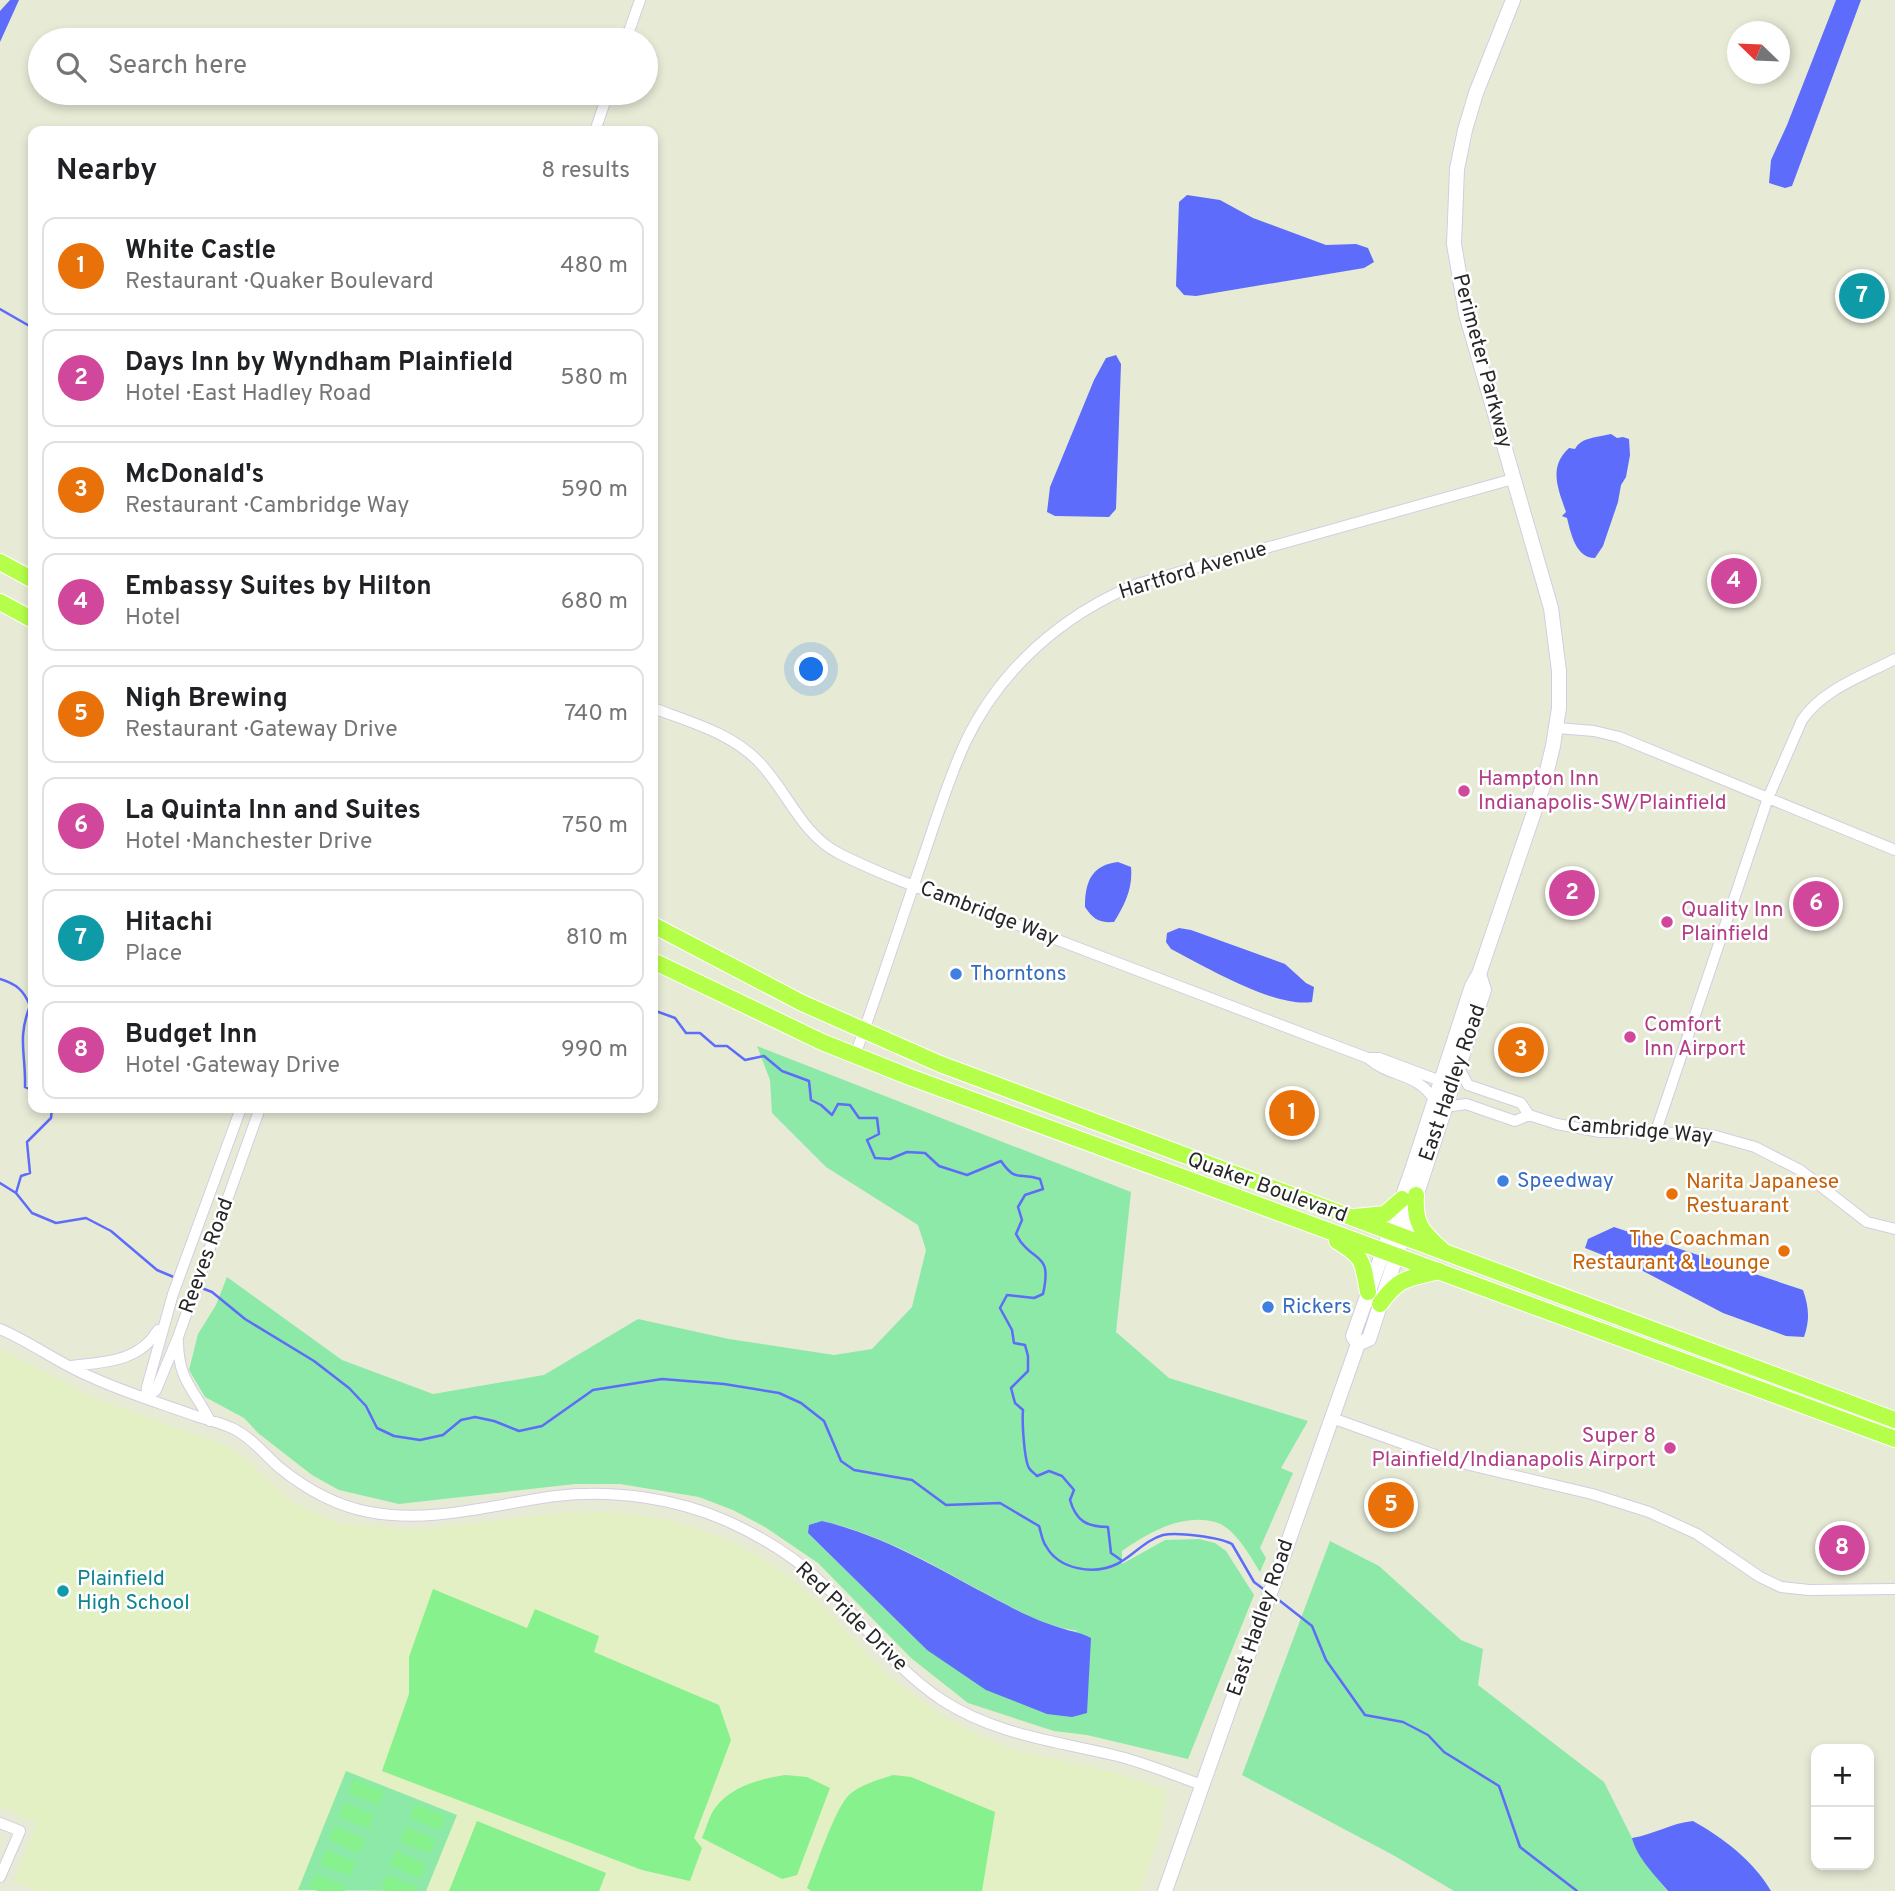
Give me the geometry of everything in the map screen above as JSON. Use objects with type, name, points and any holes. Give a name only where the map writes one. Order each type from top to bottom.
[{"type":"main road","points":[[0,562],[28,577]]},
{"type":"main road","points":[[0,602],[28,617]]},
{"type":"main road","name":"Quaker Boulevard","points":[[658,928],[754,979],[864,1032],[983,1081],[1895,1420]]},
{"type":"main road","name":"Quaker Boulevard","points":[[658,963],[855,1055],[1895,1439]]},
{"type":"main road","points":[[1348,1217],[1385,1214],[1409,1197],[1417,1223],[1446,1254]]},
{"type":"main road","points":[[1305,1221],[1357,1253],[1364,1264],[1368,1292]]},
{"type":"main road","points":[[1380,1304],[1392,1287],[1403,1279],[1439,1271]]},
{"type":"street","points":[[630,28],[640,0]]},
{"type":"street","name":"Perimeter Parkway","points":[[1513,0],[1476,93],[1465,130],[1457,169],[1454,225],[1461,297],[1513,478]]},
{"type":"street","points":[[597,126],[604,105]]},
{"type":"street","name":"East Hadley Road","points":[[1165,1891],[1358,1344],[1369,1339],[1380,1304],[1390,1253],[1440,1104],[1472,986],[1479,974],[1541,793],[1557,728],[1559,671],[1550,608],[1513,478]]},
{"type":"street","name":"Hartford Avenue","points":[[855,1055],[951,777],[973,726],[996,691],[1018,665],[1065,623],[1104,599],[1138,584],[1513,478]]},
{"type":"street","points":[[1656,1131],[1768,799],[1799,727],[1810,709],[1825,696],[1895,659]]},
{"type":"street","name":"Cambridge Way","points":[[658,710],[736,742],[761,763],[803,824],[819,840],[849,858],[1368,1058],[1377,1066],[1423,1084],[1440,1104],[1466,1104],[1515,1121],[1529,1115]]},
{"type":"street","points":[[1557,728],[1594,731],[1619,737],[1895,850]]},
{"type":"street","name":"East Hadley Road","points":[[1446,1083],[1458,1066],[1484,990],[1479,974]]},
{"type":"street","name":"Cambridge Way","points":[[1368,1058],[1379,1058],[1446,1083]]},
{"type":"street","name":"Cambridge Way","points":[[1458,1066],[1468,1085],[1521,1104],[1529,1115],[1575,1129],[1716,1136],[1766,1152],[1811,1177],[1867,1222],[1895,1229]]},
{"type":"street","name":"Reeves Road","points":[[146,1398],[173,1294],[239,1113]]},
{"type":"street","name":"Reeves Road","points":[[146,1398],[156,1390],[178,1337],[258,1113]]},
{"type":"street","name":"East Hadley Road","points":[[1358,1344],[1353,1336],[1368,1292],[1390,1253]]},
{"type":"street","points":[[69,1366],[131,1356],[152,1340],[165,1319]]},
{"type":"street","points":[[0,1329],[88,1376],[146,1398]]},
{"type":"street","points":[[178,1337],[180,1368],[210,1421]]},
{"type":"street","name":"Red Pride Drive","points":[[146,1398],[235,1430],[281,1469],[316,1492],[336,1503],[366,1512],[387,1515],[446,1513],[558,1496],[604,1493],[624,1494],[685,1507],[726,1520],[787,1556],[821,1582],[891,1658],[945,1701],[1001,1729],[1035,1740],[1114,1755],[1202,1785]]},
{"type":"street","points":[[1332,1418],[1450,1460],[1602,1497],[1659,1516],[1696,1534],[1760,1577],[1781,1587],[1809,1590],[1895,1588]]},
{"type":"street","points":[[0,1823],[20,1831],[0,1877]]},
{"type":"shaded area","points":[[10,0],[19,0],[0,42],[0,11]]},
{"type":"shaded area","points":[[1836,0],[1861,0],[1792,186],[1785,188],[1769,183],[1771,160]]},
{"type":"shaded area","points":[[1187,195],[1220,200],[1253,218],[1326,245],[1356,244],[1368,248],[1374,262],[1364,268],[1196,296],[1184,295],[1176,286],[1179,202]]},
{"type":"shaded area","points":[[1116,355],[1121,364],[1116,509],[1109,517],[1055,516],[1047,512],[1050,487],[1094,380],[1106,358]]},
{"type":"shaded area","points":[[1611,434],[1617,438],[1629,439],[1630,455],[1618,502],[1603,546],[1595,558],[1579,550],[1567,518],[1562,516],[1566,512],[1558,487],[1557,471],[1569,448],[1575,449],[1586,440]]},
{"type":"shaded area","points":[[1118,862],[1131,867],[1129,889],[1114,922],[1100,921],[1085,907],[1086,889],[1096,871]]},
{"type":"shaded area","points":[[1179,928],[1285,964],[1314,987],[1312,1002],[1279,999],[1260,993],[1171,949],[1166,942],[1167,933]]},
{"type":"shaded area","points":[[1614,1227],[1803,1290],[1808,1314],[1804,1337],[1786,1336],[1723,1313],[1643,1271],[1585,1248],[1588,1239]]},
{"type":"shaded area","points":[[0,1349],[92,1397],[227,1446],[245,1458],[290,1500],[332,1521],[414,1530],[578,1511],[630,1513],[684,1524],[732,1542],[759,1556],[790,1578],[824,1608],[886,1675],[947,1719],[1014,1750],[1115,1772],[1167,1790],[1159,1835],[1140,1891],[38,1891],[14,1881],[37,1823],[0,1806]]},
{"type":"shaded area","points":[[822,1521],[894,1546],[1026,1615],[1091,1638],[1087,1713],[1072,1717],[1047,1714],[986,1690],[927,1650],[808,1533],[809,1525]]},
{"type":"shaded area","points":[[1693,1821],[1736,1851],[1755,1869],[1771,1891],[1668,1891],[1642,1859],[1632,1838]]},
{"type":"green space","points":[[757,1046],[1131,1192],[1116,1332],[1169,1378],[1308,1421],[1281,1468],[1293,1473],[1260,1548],[1266,1558],[1260,1572],[1230,1531],[1218,1523],[1205,1520],[1167,1526],[1122,1551],[1122,1564],[1165,1540],[1199,1539],[1215,1543],[1226,1551],[1254,1595],[1188,1759],[1087,1735],[1054,1731],[968,1703],[911,1658],[818,1563],[765,1527],[733,1510],[699,1497],[620,1484],[575,1484],[399,1504],[339,1490],[312,1475],[258,1433],[244,1418],[205,1397],[189,1370],[198,1334],[216,1305],[227,1277],[342,1360],[433,1394],[544,1375],[638,1319],[729,1339],[834,1355],[872,1349],[912,1307],[926,1250],[918,1225],[826,1167],[772,1113],[770,1080]],"holes":[[[822,1521],[899,1548],[1036,1619],[1079,1631],[927,1650],[808,1533]]]},
{"type":"green space","points":[[1330,1541],[1379,1566],[1461,1640],[1483,1649],[1478,1685],[1604,1782],[1643,1860],[1667,1891],[1454,1891],[1393,1855],[1242,1775]]},
{"type":"green space","points":[[433,1589],[527,1628],[535,1609],[599,1636],[594,1652],[719,1705],[731,1740],[694,1838],[702,1848],[690,1881],[642,1870],[382,1771],[409,1694],[409,1657]]},
{"type":"green space","points":[[346,1771],[457,1815],[426,1891],[298,1890]]},
{"type":"green space","points":[[785,1775],[807,1777],[830,1788],[797,1875],[782,1879],[702,1838],[713,1811],[729,1794],[756,1781]]},
{"type":"green space","points":[[893,1775],[911,1777],[995,1812],[982,1891],[811,1891],[807,1888],[831,1826],[848,1796],[863,1786]]},
{"type":"green space","points":[[354,1779],[384,1791],[379,1805],[348,1793]]},
{"type":"green space","points":[[344,1803],[374,1815],[369,1829],[339,1817]]},
{"type":"green space","points":[[415,1804],[446,1816],[440,1830],[410,1818]]},
{"type":"green space","points":[[477,1821],[606,1873],[599,1891],[449,1891]]},
{"type":"green space","points":[[335,1826],[365,1839],[359,1853],[329,1840]]},
{"type":"green space","points":[[406,1827],[436,1839],[430,1853],[400,1841]]},
{"type":"green space","points":[[326,1850],[356,1862],[350,1876],[320,1864]]},
{"type":"green space","points":[[396,1851],[426,1864],[420,1878],[390,1865]]},
{"type":"green space","points":[[316,1874],[346,1887],[345,1891],[318,1891],[310,1888]]},
{"type":"green space","points":[[387,1875],[417,1887],[415,1891],[381,1889]]},
{"type":"waterway","points":[[0,309],[28,325]]},
{"type":"waterway","points":[[0,979],[19,988],[28,1002]]},
{"type":"waterway","points":[[28,1012],[23,1046],[25,1087],[28,1088]]},
{"type":"waterway","points":[[658,1012],[675,1018],[686,1033],[700,1033],[715,1046],[727,1046],[745,1060],[764,1056],[782,1071],[809,1081],[811,1100],[832,1115],[838,1104],[850,1105],[859,1118],[877,1118],[879,1134],[867,1140],[875,1158],[890,1159],[907,1152],[925,1153],[939,1166],[967,1175],[1001,1161],[1014,1175],[1040,1179],[1043,1189],[1025,1195],[1018,1207],[1022,1220],[1016,1234],[1022,1244],[1043,1263],[1043,1294],[1034,1298],[1007,1295],[1000,1308],[1012,1330],[1014,1343],[1025,1345],[1028,1356],[1028,1371],[1011,1388],[1015,1403],[1023,1410],[1023,1431],[1029,1468],[1037,1476],[1049,1471],[1062,1476],[1074,1490],[1070,1500],[1079,1518],[1094,1526],[1108,1527],[1111,1553],[1121,1560]]},
{"type":"waterway","points":[[16,1193],[21,1176],[30,1173],[27,1142],[51,1118],[52,1113]]},
{"type":"waterway","points":[[0,1183],[16,1193],[32,1213],[56,1223],[86,1218],[111,1231],[157,1270],[176,1278]]},
{"type":"waterway","points":[[199,1287],[212,1292],[245,1319],[314,1361],[349,1388],[366,1406],[377,1428],[394,1436],[420,1440],[443,1435],[461,1420],[475,1417],[519,1431],[542,1426],[593,1390],[662,1379],[724,1384],[779,1393],[801,1403],[824,1421],[841,1461],[854,1470],[912,1480],[946,1505],[1000,1503],[1039,1526],[1044,1542],[1052,1554],[1068,1565],[1088,1569],[1108,1567],[1123,1561],[1163,1535],[1198,1536],[1232,1544],[1254,1582],[1266,1591]]},
{"type":"waterway","points":[[1275,1597],[1312,1626],[1326,1660],[1365,1715],[1403,1722],[1428,1735],[1444,1752],[1499,1786],[1520,1847],[1577,1891]]},
{"type":"place","name":"Hitachi","points":[[1862,296]]},
{"type":"place","name":"Embassy Suites by Hilton","points":[[1734,581]]},
{"type":"place","name":"Hampton Inn Indianapolis-SW/Plainfield","points":[[1464,791]]},
{"type":"place","name":"Days Inn by Wyndham Plainfield","points":[[1572,893]]},
{"type":"place","name":"La Quinta Inn and Suites","points":[[1816,904]]},
{"type":"place","name":"Quality Inn Plainfield","points":[[1667,922]]},
{"type":"place","name":"Thorntons","points":[[956,974]]},
{"type":"place","name":"Comfort Inn Airport","points":[[1630,1037]]},
{"type":"place","name":"McDonald's","points":[[1521,1050]]},
{"type":"place","name":"White Castle","points":[[1292,1113]]},
{"type":"place","name":"Speedway","points":[[1503,1181]]},
{"type":"place","name":"Narita Japanese Restuarant","points":[[1672,1194]]},
{"type":"place","name":"The Coachman Restaurant & Lounge","points":[[1784,1251]]},
{"type":"place","name":"Rickers","points":[[1268,1307]]},
{"type":"place","name":"Super 8 Plainfield/Indianapolis Airport","points":[[1670,1448]]},
{"type":"place","name":"Nigh Brewing","points":[[1391,1505]]},
{"type":"place","name":"Budget Inn","points":[[1842,1548]]},
{"type":"place","name":"Plainfield High School","points":[[63,1591]]}]
